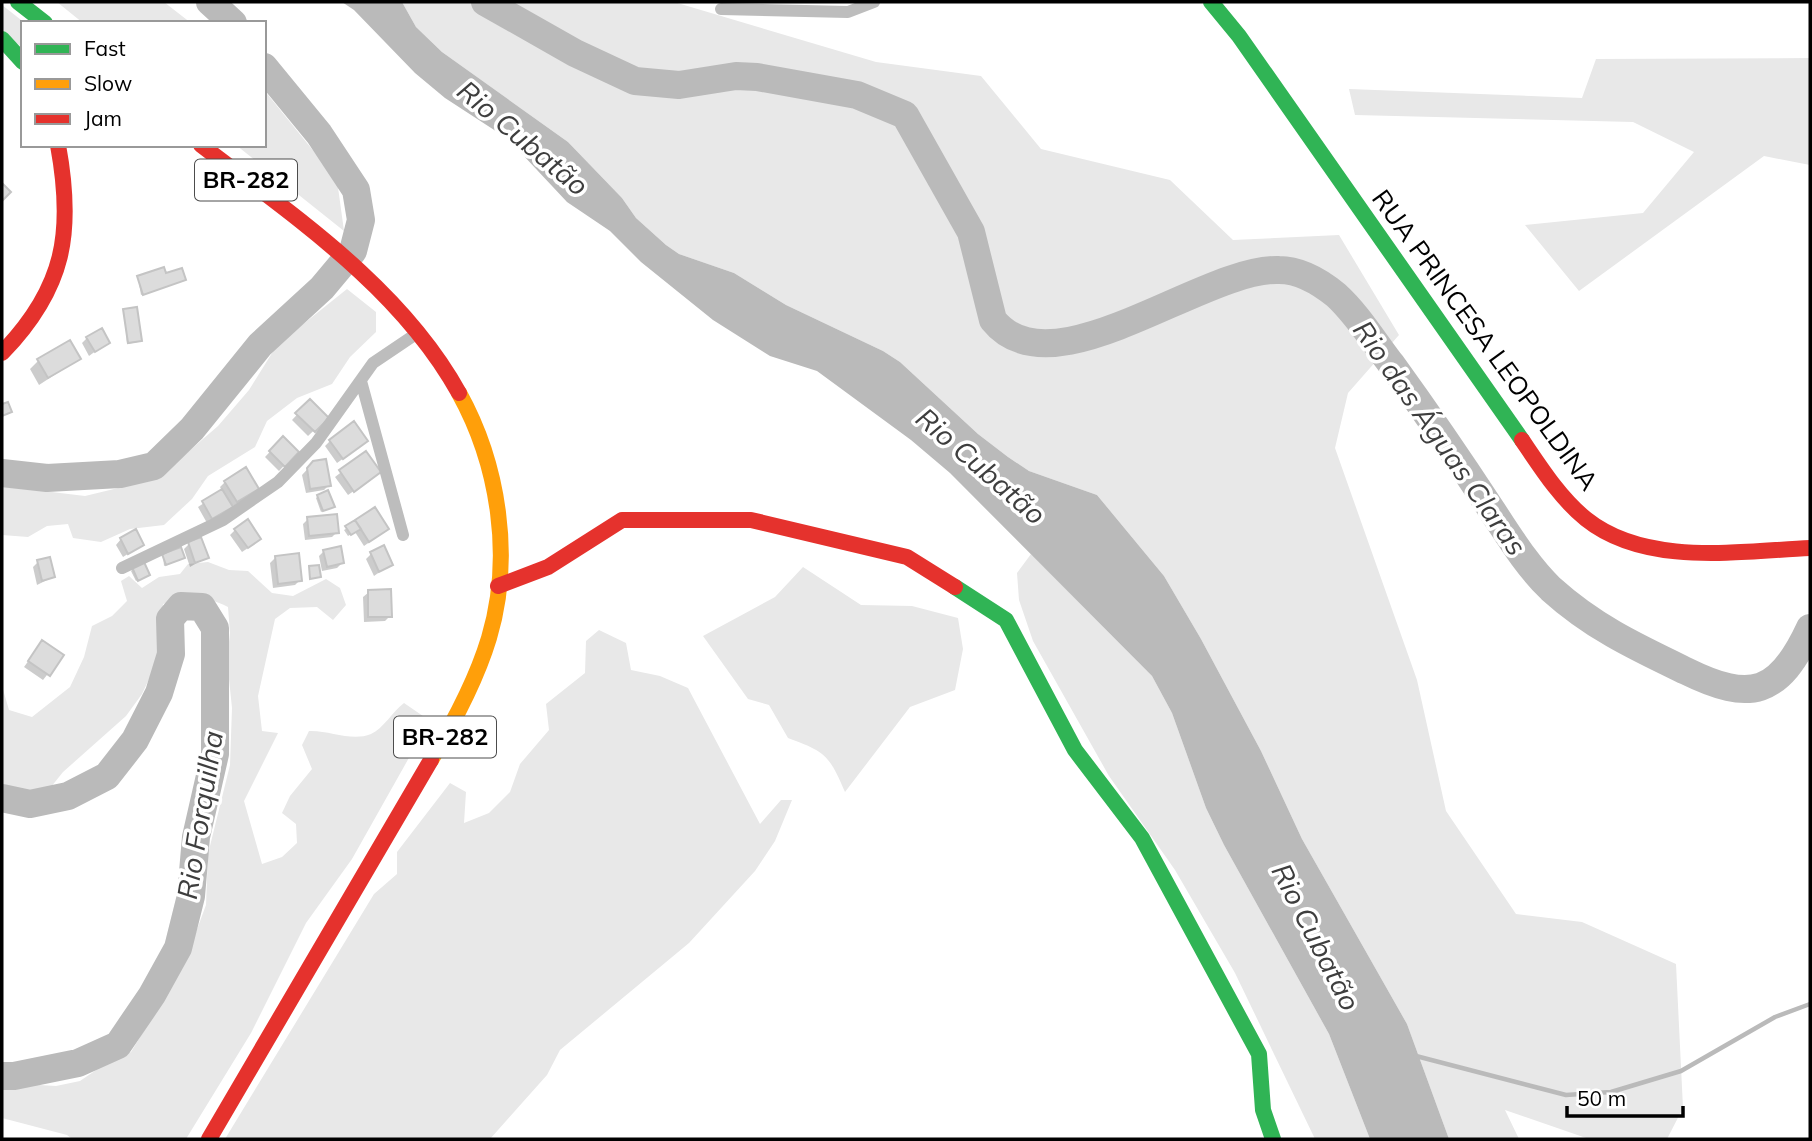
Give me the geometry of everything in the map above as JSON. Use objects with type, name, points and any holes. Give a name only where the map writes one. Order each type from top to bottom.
[{"type":"main road","points":[[18,2],[42,21]]},
{"type":"main road","name":"RUA PRINCESA LEOPOLDINA","points":[[1211,2],[1238,36],[1553,484],[1576,510],[1602,530],[1652,545],[1707,550],[1810,548]]},
{"type":"main road","points":[[2,39],[21,60]]},
{"type":"main road","points":[[2,353],[39,312],[59,272],[67,199],[58,147]]},
{"type":"main road","name":"BR-282","points":[[204,147],[356,267],[399,309],[450,372],[480,433],[495,481],[501,534],[498,586],[490,636],[473,682],[443,740],[209,1139]]},
{"type":"main road","points":[[498,586],[548,567],[622,520],[751,520],[908,557],[1006,620],[1075,750],[1142,838],[1259,1054],[1263,1110],[1273,1139]]},
{"type":"street","points":[[721,9],[848,12],[874,2]]},
{"type":"street","points":[[122,568],[223,520],[278,482],[316,443],[373,363],[419,332]]},
{"type":"street","points":[[360,381],[403,535]]},
{"type":"shaded area","points":[[57,2],[164,2],[188,21],[81,21]]},
{"type":"shaded area","points":[[402,2],[674,2],[876,62],[981,76],[1041,149],[1170,180],[1233,240],[1339,235],[1399,335],[1348,393],[1335,448],[1417,680],[1446,811],[1516,914],[1582,922],[1676,964],[1683,1108],[1667,1139],[1589,1139],[1505,1110],[1519,1139],[1449,1139],[1407,1024],[1302,839],[1261,751],[1201,639],[1164,576],[1097,495],[1029,471],[1008,457],[978,434],[900,362],[883,351],[786,305],[734,273],[679,254],[666,245],[636,218],[622,198],[568,142],[442,52],[416,27]]},
{"type":"shaded area","points":[[2,5],[22,21],[21,46],[2,32]]},
{"type":"shaded area","points":[[1810,58],[1810,165],[1764,156],[1579,291],[1525,225],[1643,213],[1694,152],[1633,122],[1355,115],[1349,89],[1582,98],[1596,59]]},
{"type":"shaded area","points":[[266,92],[337,180],[344,231],[239,147],[266,147]]},
{"type":"shaded area","points":[[347,289],[376,312],[376,332],[350,357],[332,384],[297,398],[267,421],[255,447],[208,476],[192,499],[164,525],[130,529],[101,542],[73,538],[68,524],[47,526],[28,537],[2,535],[2,486],[85,496],[143,482],[166,471],[218,426],[249,390],[277,345]]},
{"type":"shaded area","points":[[1031,554],[1152,676],[1172,713],[1206,808],[1224,845],[1329,1034],[1370,1139],[1315,1139],[1235,973],[1175,870],[1109,776],[1033,641],[1019,600],[1017,573]]},
{"type":"shaded area","points":[[208,562],[229,570],[248,571],[272,593],[293,596],[326,579],[340,588],[346,605],[333,620],[317,607],[290,608],[275,619],[258,696],[262,731],[278,733],[244,801],[262,864],[282,857],[297,843],[296,824],[282,813],[290,796],[312,769],[302,745],[309,731],[356,737],[371,734],[404,703],[423,716],[428,724],[352,859],[306,923],[251,1033],[186,1139],[72,1139],[67,1135],[2,1118],[2,1088],[22,1084],[56,1086],[80,1081],[105,1064],[131,1052],[183,967],[206,905],[208,854],[230,765],[232,708],[227,660],[230,633],[228,607],[212,600],[196,598],[163,604],[157,662],[142,694],[126,716],[63,772],[47,792],[24,797],[2,789],[2,686],[9,710],[32,717],[70,687],[84,657],[92,626],[112,616],[127,601],[121,581],[129,576],[142,588],[159,577],[180,574],[188,564]]},
{"type":"shaded area","points":[[803,567],[861,605],[912,606],[958,618],[963,649],[955,690],[910,707],[845,792],[825,756],[788,738],[769,705],[748,699],[703,636],[775,597]]},
{"type":"shaded area","points":[[599,630],[626,643],[631,670],[660,676],[688,688],[760,824],[781,800],[792,800],[775,841],[755,871],[689,943],[560,1050],[547,1075],[490,1139],[225,1139],[374,894],[397,874],[397,852],[450,783],[466,792],[464,823],[489,813],[510,792],[520,764],[549,730],[546,704],[585,673],[586,641]]},
{"type":"water","name":"Rio Cubatão","points":[[342,2],[402,2],[416,27],[442,52],[568,142],[622,198],[636,218],[666,245],[679,254],[734,273],[786,305],[883,351],[900,362],[978,434],[1008,457],[1029,471],[1097,495],[1164,576],[1201,639],[1261,751],[1302,839],[1407,1024],[1449,1139],[1370,1139],[1329,1034],[1224,845],[1206,808],[1172,713],[1152,676],[950,473],[911,440],[817,371],[770,356],[713,320],[641,262],[610,231],[567,202],[508,139],[445,98],[415,73],[354,10]]},
{"type":"building","points":[[2,183],[11,192],[2,201]]},
{"type":"building","points":[[164,267],[166,273],[182,268],[186,280],[143,295],[137,276]]},
{"type":"building","points":[[137,307],[142,341],[128,343],[123,309]]},
{"type":"building","points":[[102,328],[110,343],[95,352],[86,337]]},
{"type":"building","points":[[70,340],[81,359],[48,378],[37,359]]},
{"type":"building","points":[[310,399],[329,418],[315,432],[295,413]]},
{"type":"building","points":[[8,402],[12,412],[2,416],[2,404]]},
{"type":"building","points":[[354,421],[368,441],[343,459],[329,440]]},
{"type":"building","points":[[283,436],[299,452],[285,467],[269,451]]},
{"type":"building","points":[[366,451],[381,472],[354,492],[339,470]]},
{"type":"building","points":[[326,459],[331,486],[310,489],[307,468],[313,461]]},
{"type":"building","points":[[246,467],[259,489],[237,502],[224,481]]},
{"type":"building","points":[[222,489],[233,507],[212,519],[202,501]]},
{"type":"building","points":[[328,490],[335,507],[323,511],[317,495]]},
{"type":"building","points":[[375,507],[389,529],[369,542],[355,520]]},
{"type":"building","points":[[337,514],[339,533],[309,536],[307,517]]},
{"type":"building","points":[[248,519],[261,539],[248,548],[234,529]]},
{"type":"building","points":[[355,520],[361,529],[351,535],[345,526]]},
{"type":"building","points":[[136,529],[144,545],[128,554],[120,538]]},
{"type":"building","points":[[201,537],[209,558],[195,563],[188,542]]},
{"type":"building","points":[[384,545],[393,565],[379,572],[370,552]]},
{"type":"building","points":[[341,546],[344,563],[327,567],[323,550]]},
{"type":"building","points":[[181,547],[185,558],[166,565],[162,554]]},
{"type":"building","points":[[299,553],[302,581],[278,584],[275,556]]},
{"type":"building","points":[[50,557],[55,577],[42,581],[37,560]]},
{"type":"building","points":[[144,562],[150,575],[138,581],[132,567]]},
{"type":"building","points":[[319,565],[321,577],[310,579],[309,566]]},
{"type":"building","points":[[391,589],[392,617],[368,617],[368,590]]},
{"type":"building","points":[[42,640],[64,655],[50,676],[28,661]]},
{"type":"waterway","name":"Rio Forquilha","points":[[210,2],[231,21]]},
{"type":"waterway","name":"Rio das Águas Claras","points":[[485,2],[575,53],[635,81],[679,85],[736,76],[757,77],[857,95],[905,115],[971,232],[993,320],[1019,339],[1052,343],[1089,336],[1247,274],[1279,270],[1295,272],[1309,278],[1336,295],[1359,320],[1430,418],[1526,561],[1551,589],[1583,614],[1632,645],[1686,671],[1728,687],[1746,689],[1761,687],[1787,667],[1810,628]]},
{"type":"waterway","name":"Rio Forquilha","points":[[2,473],[47,478],[120,474],[154,466],[192,429],[260,345],[322,288],[353,251],[361,220],[356,190],[319,134],[266,69]]},
{"type":"waterway","name":"Rio Forquilha","points":[[2,798],[30,804],[68,796],[107,776],[135,740],[159,693],[171,654],[170,619],[181,606],[202,607],[215,628],[215,754],[196,837],[191,896],[178,948],[152,995],[118,1045],[78,1063],[2,1076]]},
{"type":"waterway","points":[[1416,1056],[1566,1095],[1611,1092],[1681,1071],[1775,1017],[1810,1004]]},
{"type":"traffic: fast","points":[[18,2],[42,21]]},
{"type":"traffic: fast","points":[[1211,2],[1239,36],[1522,440]]},
{"type":"traffic: fast","points":[[2,39],[21,60]]},
{"type":"traffic: fast","points":[[955,587],[1006,620],[1075,750],[1142,838],[1259,1054],[1263,1110],[1273,1139]]},
{"type":"traffic: slow","points":[[431,760],[478,670],[489,638],[500,576],[501,544],[492,481],[484,450],[459,393]]},
{"type":"traffic: jam","points":[[2,353],[40,305],[52,282],[60,257],[65,205],[58,147]]},
{"type":"traffic: jam","points":[[204,147],[309,227],[377,287],[435,355],[459,393]]},
{"type":"traffic: jam","points":[[1522,440],[1551,482],[1577,511],[1610,534],[1636,544],[1694,553],[1810,548]]},
{"type":"traffic: jam","points":[[498,586],[548,567],[622,520],[751,520],[907,557],[955,587]]},
{"type":"traffic: jam","points":[[209,1139],[431,760]]}]
